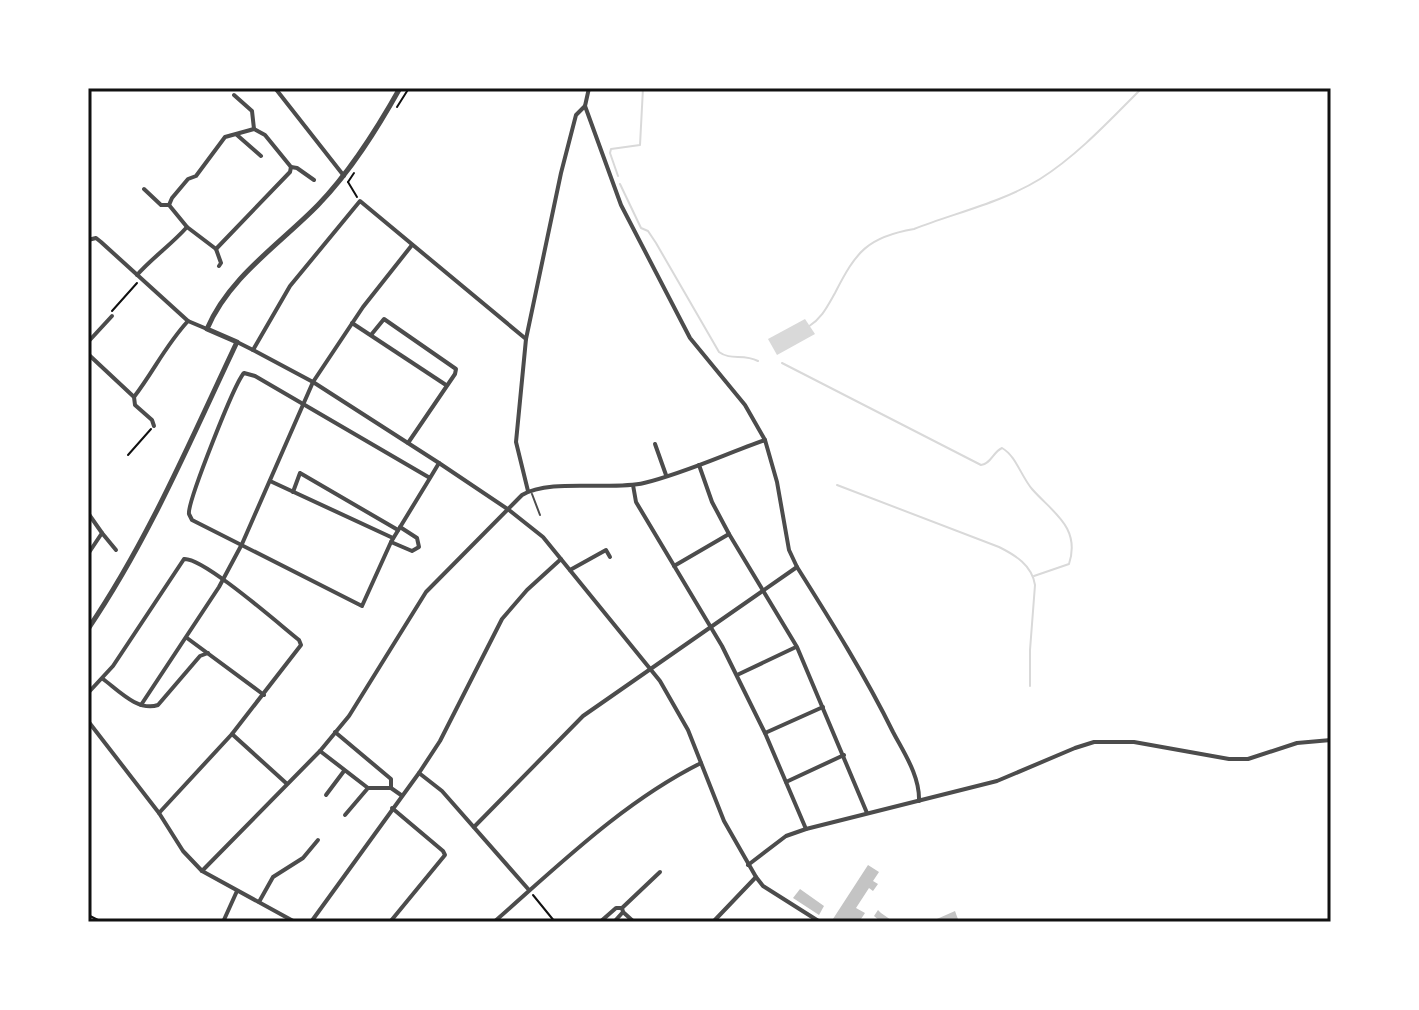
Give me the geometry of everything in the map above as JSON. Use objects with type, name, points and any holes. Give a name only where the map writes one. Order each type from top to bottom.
[{"type":"street","points":[[275,88],[346,179]]},
{"type":"street","points":[[207,329],[216,309],[252,267],[346,179],[400,88]]},
{"type":"street","points":[[528,491],[516,442],[526,339],[561,173],[576,115],[585,106],[589,88]]},
{"type":"street","points":[[234,95],[252,111],[254,129]]},
{"type":"street","points":[[585,106],[621,205],[690,338],[745,405],[765,440],[777,482],[789,550],[871,687],[912,769],[919,801]]},
{"type":"street","points":[[169,205],[188,179],[196,176],[225,137],[254,129],[265,135],[291,167],[314,180]]},
{"type":"street","points":[[237,135],[261,156]]},
{"type":"street","points":[[216,249],[290,172],[291,167]]},
{"type":"street","points":[[144,189],[161,205],[169,205]]},
{"type":"street","points":[[253,350],[290,286],[360,201],[526,339]]},
{"type":"street","points":[[169,205],[187,227],[216,249],[221,263],[219,266]]},
{"type":"street","points":[[139,277],[158,251],[169,246],[187,227]]},
{"type":"street","points":[[88,240],[96,238],[188,321],[237,342],[313,382],[537,531],[651,669],[676,706],[702,762],[724,821],[756,877],[763,886],[812,920],[820,922]]},
{"type":"street","points":[[141,705],[187,638],[242,544],[313,382],[352,323],[412,245]]},
{"type":"street","points":[[88,342],[112,316]]},
{"type":"street","points":[[371,335],[384,319],[456,369],[408,443]]},
{"type":"street","points":[[134,397],[155,369],[163,350],[188,321]]},
{"type":"street","points":[[352,323],[446,385]]},
{"type":"street","points":[[88,629],[147,532],[237,342]]},
{"type":"street","points":[[88,354],[134,397],[135,405],[152,420],[154,426]]},
{"type":"street","points":[[430,478],[255,376],[244,373],[234,388],[189,514],[192,520],[362,606],[392,540],[399,529],[430,478],[439,463]]},
{"type":"street","points":[[202,871],[320,751],[349,716],[426,592],[528,491],[633,485],[765,440]]},
{"type":"street","points":[[655,444],[666,475]]},
{"type":"street","points":[[699,465],[712,502],[729,534],[797,647],[867,813]]},
{"type":"street","points":[[270,481],[412,551],[419,547],[417,538],[300,473],[293,492]]},
{"type":"street","points":[[633,485],[636,502],[737,675],[806,829]]},
{"type":"street","points":[[88,513],[116,550]]},
{"type":"street","points":[[88,554],[102,533]]},
{"type":"street","points":[[674,566],[729,534]]},
{"type":"street","points":[[570,570],[606,550],[610,557]]},
{"type":"street","points":[[88,693],[103,679],[184,559],[191,559],[222,579],[299,640],[301,645],[264,695],[159,813]]},
{"type":"street","points":[[311,922],[440,741],[502,619],[527,590],[561,559]]},
{"type":"street","points":[[474,827],[583,716],[797,567]]},
{"type":"street","points":[[187,638],[264,695]]},
{"type":"street","points":[[737,675],[797,647]]},
{"type":"street","points":[[103,679],[150,708],[158,705],[200,656],[208,653]]},
{"type":"street","points":[[765,733],[823,707]]},
{"type":"street","points":[[88,721],[159,813],[183,851],[202,871],[295,922]]},
{"type":"street","points":[[335,732],[391,779],[391,788]]},
{"type":"street","points":[[232,734],[287,783]]},
{"type":"street","points":[[748,865],[786,836],[997,781],[1094,742],[1134,742],[1248,759],[1297,743],[1331,740]]},
{"type":"street","points":[[320,751],[368,788],[391,788],[401,795]]},
{"type":"street","points":[[786,782],[844,755]]},
{"type":"street","points":[[494,922],[647,793],[702,762]]},
{"type":"street","points":[[326,795],[344,771]]},
{"type":"street","points":[[419,773],[442,791],[530,891]]},
{"type":"street","points":[[345,815],[368,788]]},
{"type":"street","points":[[390,922],[445,855],[392,808]]},
{"type":"street","points":[[259,902],[273,877],[303,858],[318,840]]},
{"type":"street","points":[[614,922],[660,872]]},
{"type":"street","points":[[713,922],[756,877]]},
{"type":"street","points":[[223,922],[237,891]]},
{"type":"street","points":[[600,922],[616,908],[634,922]]},
{"type":"lane","points":[[528,491],[540,515]]},
{"type":"path","points":[[346,179],[360,201]]},
{"type":"path","points":[[112,316],[112,310],[139,277]]},
{"type":"path","points":[[128,455],[154,426]]},
{"type":"path","points":[[530,891],[555,922]]},
{"type":"path","points":[[88,915],[102,922]]},
{"type":"shaded area","points":[[805,319],[815,334],[777,355],[768,339]]},
{"type":"building","points":[[868,865],[879,872],[873,881],[878,884],[873,891],[869,888],[856,908],[865,913],[859,922],[831,922]]},
{"type":"building","points":[[800,889],[824,906],[819,915],[793,898]]},
{"type":"building","points":[[878,910],[894,922],[881,922],[874,916]]},
{"type":"building","points":[[955,911],[959,922],[930,922]]},
{"type":"waterway","points":[[618,176],[611,149],[640,145],[643,88]]},
{"type":"waterway","points":[[808,327],[824,312],[857,257],[874,242],[995,201],[1040,179],[1081,148],[1142,88]]},
{"type":"waterway","points":[[620,184],[641,228],[648,231],[656,243],[719,352],[758,361]]},
{"type":"waterway","points":[[782,363],[981,465],[1002,448],[1007,452],[1032,489],[1062,521],[1071,540],[1069,564],[1034,576]]},
{"type":"waterway","points":[[837,485],[999,547],[1027,566],[1035,585],[1030,686]]}]
